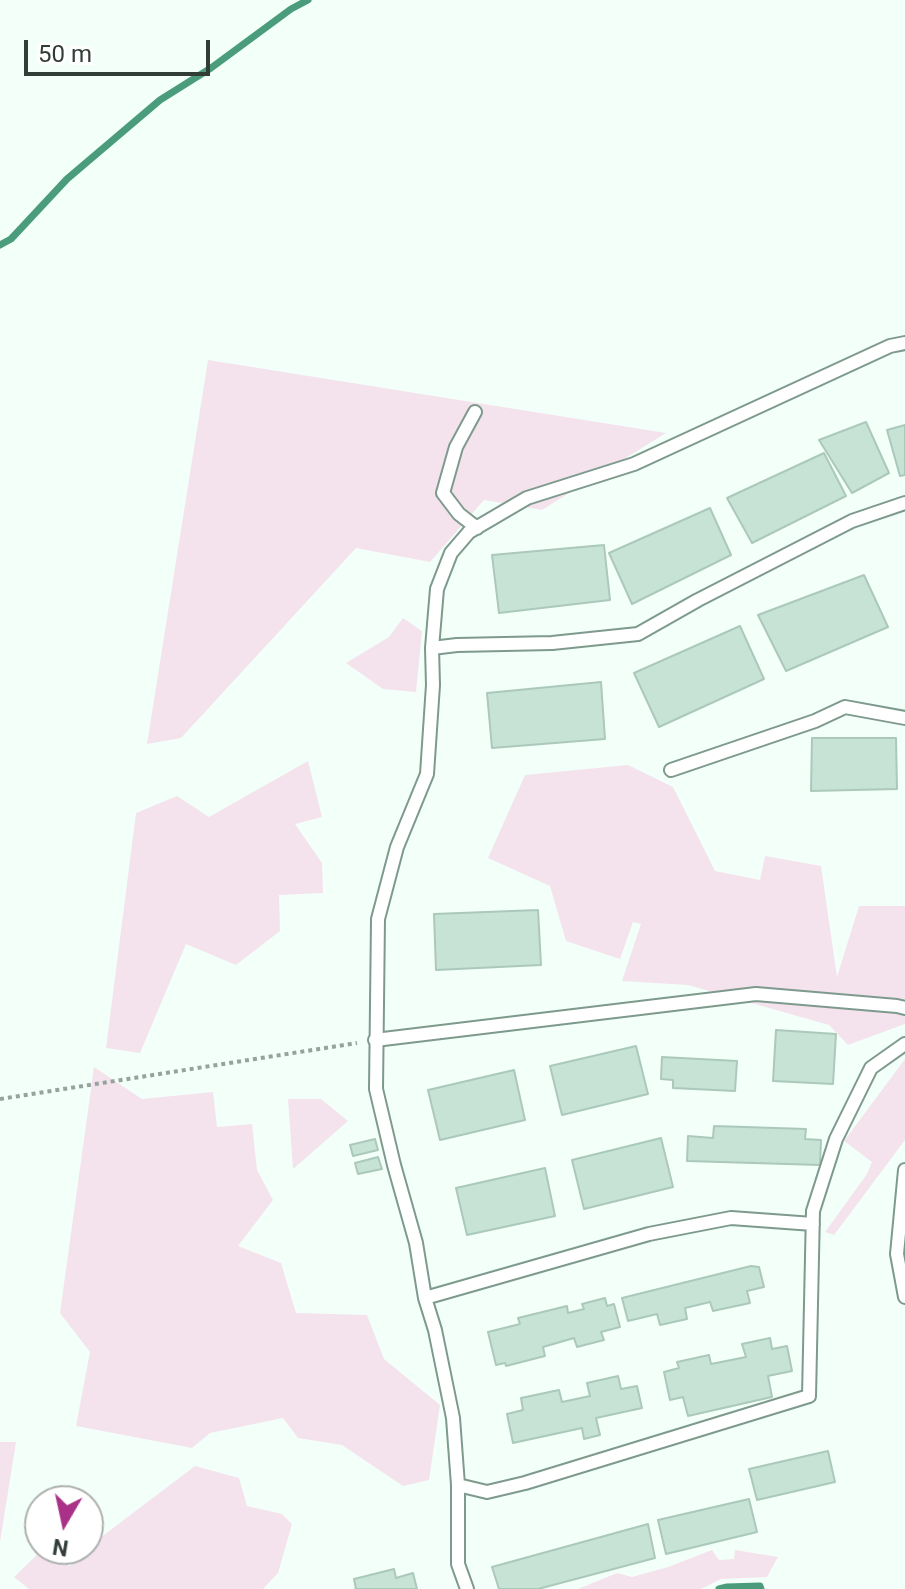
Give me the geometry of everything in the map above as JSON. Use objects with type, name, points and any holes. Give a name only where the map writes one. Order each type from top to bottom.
[{"type":"lane","points":[[467,1589],[458,1564],[458,1485],[453,1418],[435,1330],[425,1298],[416,1243],[376,1089],[378,919],[397,847],[427,774],[437,589],[451,553],[469,532],[527,498],[634,464],[890,346],[905,343]]},
{"type":"lane","points":[[475,412],[456,447],[443,493],[459,514],[477,528]]},
{"type":"lane","points":[[432,648],[552,643],[638,634],[852,521],[905,503]]},
{"type":"lane","points":[[671,770],[815,721],[845,707],[905,718]]},
{"type":"lane","points":[[375,1040],[756,994],[905,1008]]},
{"type":"lane","points":[[458,1485],[487,1492],[525,1483],[809,1396],[813,1211],[836,1139],[871,1068],[905,1044]]},
{"type":"lane","points":[[905,1170],[897,1254],[905,1297]]},
{"type":"lane","points":[[425,1298],[649,1234],[731,1218],[813,1224]]},
{"type":"path","points":[[0,1099],[375,1040]]},
{"type":"shaded area","points":[[208,360],[666,433],[542,510],[484,500],[430,562],[356,548],[181,738],[147,744]]},
{"type":"shaded area","points":[[403,618],[422,631],[416,692],[383,689],[346,663],[389,637]]},
{"type":"shaded area","points":[[308,761],[322,817],[295,824],[322,863],[323,893],[279,895],[280,931],[236,965],[186,944],[140,1053],[106,1048],[136,813],[177,796],[209,817]]},
{"type":"shaded area","points":[[628,765],[673,787],[715,871],[760,880],[765,856],[821,866],[837,977],[859,906],[905,906],[905,1024],[848,1045],[829,1025],[688,985],[622,981],[641,924],[633,922],[620,959],[566,941],[550,886],[488,858],[525,775]]},
{"type":"shaded area","points":[[905,1059],[905,1140],[834,1235],[825,1232],[867,1174],[872,1162],[844,1141]]},
{"type":"shaded area","points":[[94,1067],[142,1099],[213,1092],[217,1127],[252,1124],[257,1170],[273,1200],[238,1246],[281,1263],[296,1313],[367,1315],[384,1359],[440,1405],[429,1480],[403,1486],[342,1445],[298,1438],[283,1418],[210,1433],[192,1448],[76,1426],[90,1352],[60,1313]]},
{"type":"shaded area","points":[[288,1099],[321,1099],[348,1121],[293,1169]]},
{"type":"shaded area","points":[[0,1442],[16,1442],[0,1542]]},
{"type":"shaded area","points":[[195,1466],[239,1478],[247,1506],[282,1514],[292,1524],[278,1573],[263,1589],[29,1589],[14,1577],[26,1565],[104,1565],[104,1535]]},
{"type":"shaded area","points":[[712,1550],[719,1560],[734,1559],[735,1550],[778,1557],[767,1577],[721,1579],[701,1589],[578,1589],[617,1573],[632,1577]]},
{"type":"building","points":[[866,422],[889,473],[852,493],[819,440]]},
{"type":"building","points":[[905,425],[905,475],[900,476],[887,430]]},
{"type":"building","points":[[824,453],[846,496],[752,543],[727,498]]},
{"type":"building","points":[[710,508],[731,555],[632,604],[609,553]]},
{"type":"building","points":[[604,545],[610,600],[499,613],[492,555]]},
{"type":"building","points":[[864,575],[888,627],[786,671],[758,615]]},
{"type":"building","points":[[740,626],[764,679],[659,727],[634,673]]},
{"type":"building","points":[[601,682],[605,739],[492,748],[487,693]]},
{"type":"building","points":[[812,738],[896,738],[897,789],[811,791]]},
{"type":"building","points":[[538,910],[541,965],[436,970],[434,914]]},
{"type":"building","points":[[776,1030],[836,1034],[833,1084],[773,1081]]},
{"type":"building","points":[[636,1046],[648,1094],[562,1115],[550,1066]]},
{"type":"building","points":[[662,1057],[737,1061],[735,1091],[673,1088],[673,1080],[661,1079]]},
{"type":"building","points":[[514,1070],[525,1120],[440,1140],[428,1090]]},
{"type":"building","points":[[714,1126],[806,1129],[805,1139],[821,1140],[820,1165],[687,1161],[688,1136],[713,1138]]},
{"type":"building","points":[[661,1138],[673,1187],[584,1209],[572,1160]]},
{"type":"building","points":[[375,1139],[378,1150],[353,1156],[350,1145]]},
{"type":"building","points":[[378,1157],[382,1169],[358,1174],[355,1163]]},
{"type":"building","points":[[545,1168],[555,1216],[467,1235],[456,1188]]},
{"type":"building","points":[[751,1266],[759,1267],[764,1287],[747,1291],[750,1303],[713,1311],[710,1302],[685,1308],[687,1319],[660,1325],[657,1314],[628,1321],[622,1298]]},
{"type":"building","points":[[605,1298],[607,1306],[614,1304],[620,1327],[601,1332],[604,1340],[577,1347],[574,1338],[543,1347],[545,1356],[506,1366],[505,1363],[496,1365],[488,1332],[520,1324],[518,1318],[567,1306],[568,1313],[584,1309],[582,1304]]},
{"type":"building","points":[[770,1338],[772,1349],[787,1346],[792,1371],[768,1376],[772,1397],[688,1416],[683,1397],[670,1400],[664,1372],[679,1368],[677,1362],[709,1355],[711,1364],[746,1357],[742,1344]]},
{"type":"building","points":[[618,1376],[621,1389],[637,1386],[642,1408],[596,1418],[600,1435],[584,1439],[582,1428],[513,1443],[507,1414],[523,1410],[521,1398],[559,1390],[562,1402],[590,1396],[587,1383]]},
{"type":"building","points":[[828,1451],[835,1482],[757,1500],[749,1469]]},
{"type":"building","points":[[749,1499],[757,1532],[666,1554],[658,1520]]},
{"type":"building","points":[[648,1524],[655,1558],[538,1589],[499,1589],[492,1567]]},
{"type":"building","points":[[394,1569],[396,1578],[413,1573],[417,1589],[356,1589],[354,1579]]},
{"type":"waterway","points":[[0,245],[11,239],[67,179],[160,100],[308,0]]},
{"type":"waterway","points":[[719,1589],[760,1586],[761,1589]]}]
